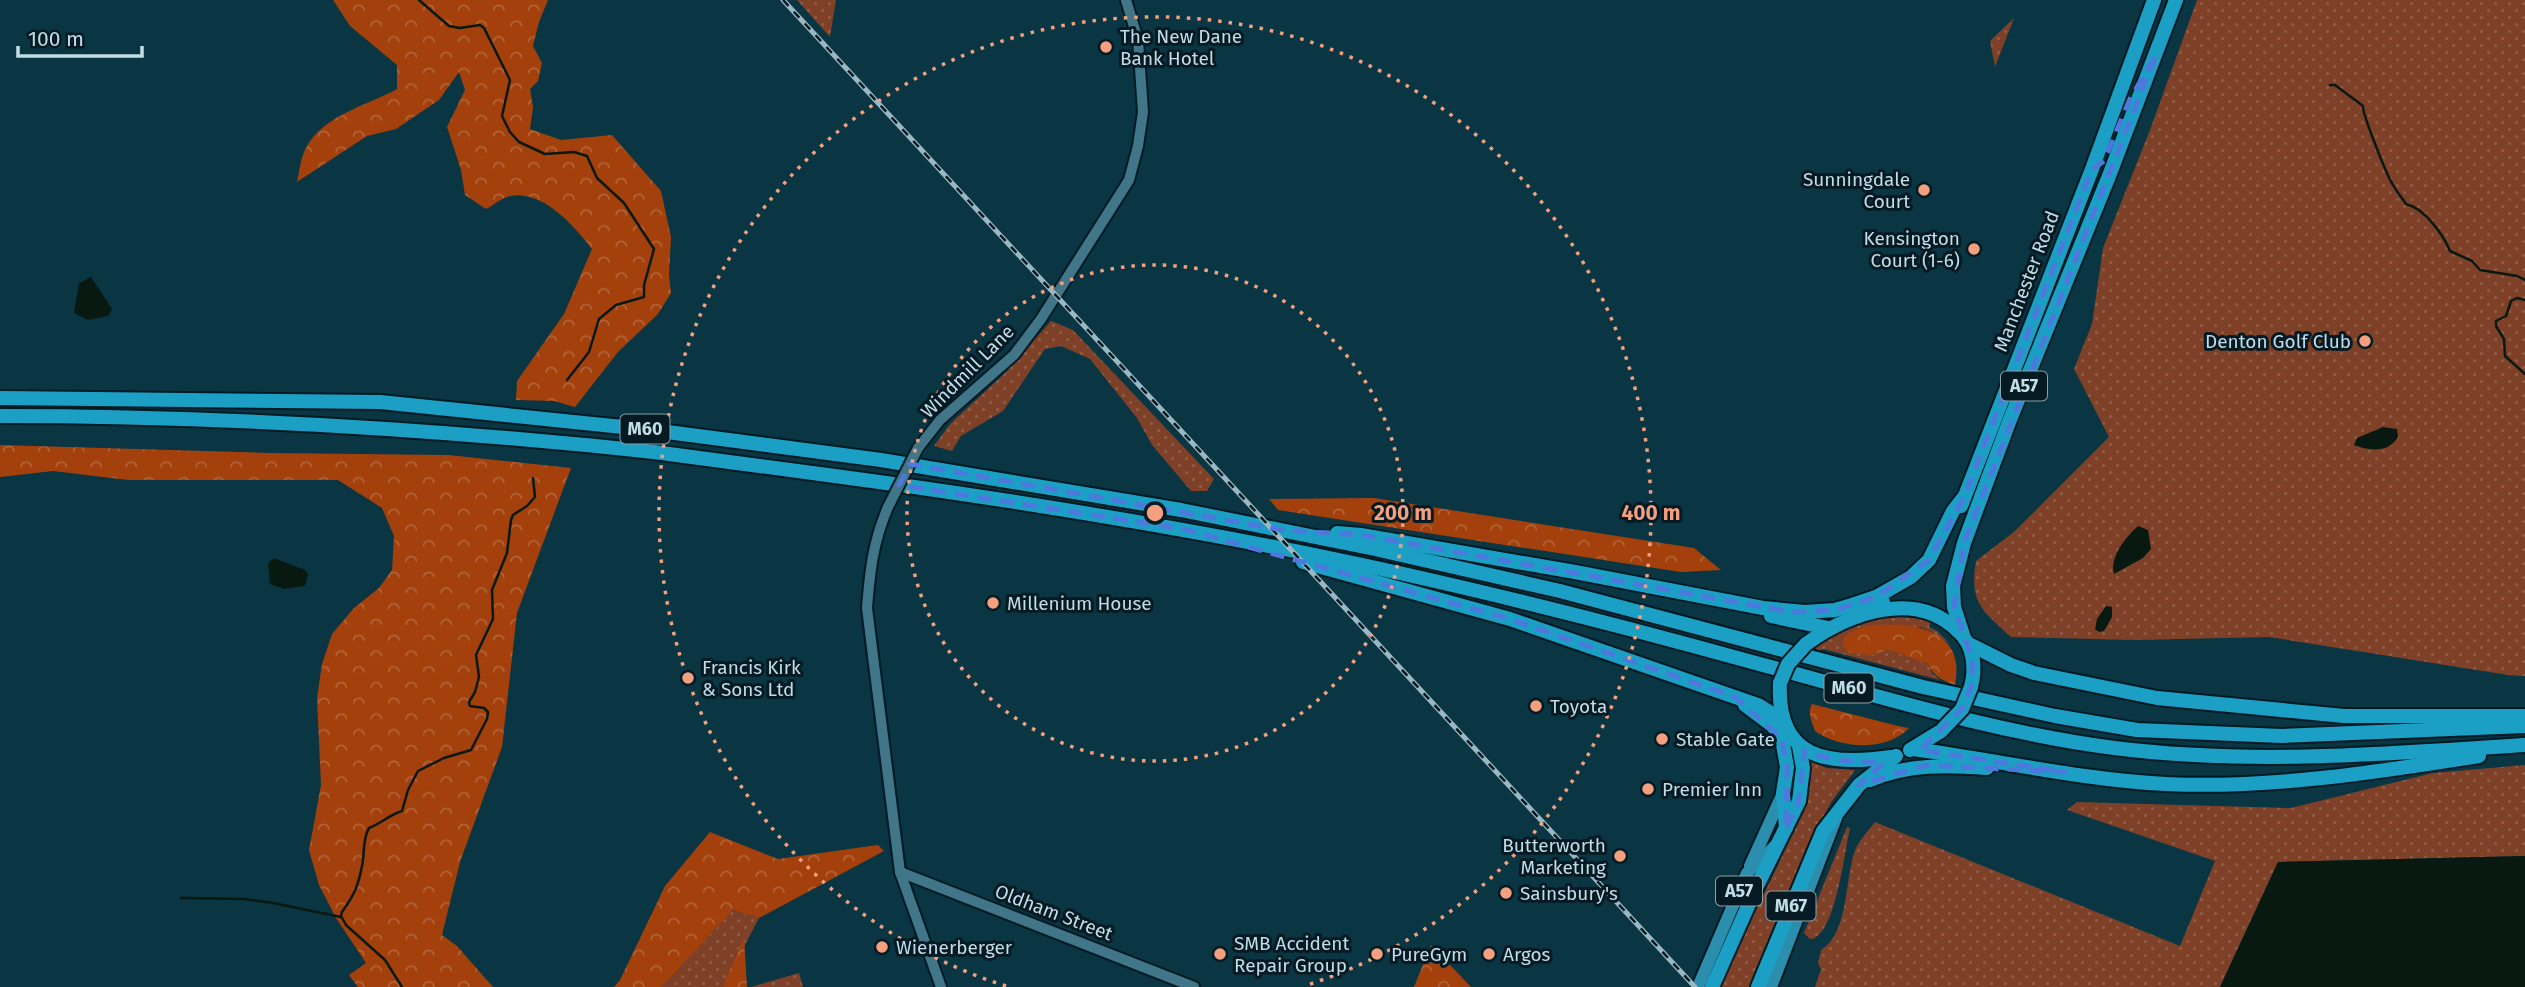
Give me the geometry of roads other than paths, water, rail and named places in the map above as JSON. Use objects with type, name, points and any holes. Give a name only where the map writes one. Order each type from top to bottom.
[{"type":"highway","name":"Manchester Road","points":[[1856,616],[1894,596],[1928,571],[1942,554],[2092,169],[2154,0]]},
{"type":"highway","name":"Manchester Road","points":[[1966,640],[1954,607],[1954,586],[1964,543],[2176,0]]},
{"type":"highway","name":"A57","points":[[2092,169],[2104,161],[2130,99],[2155,57]]},
{"type":"highway","name":"M60","points":[[0,398],[380,402],[611,426],[881,460],[1155,505],[1283,530],[1560,591],[1923,687],[2054,716],[2137,730],[2283,736],[2525,726]]},
{"type":"highway","name":"M60","points":[[0,416],[118,416],[380,429],[654,453],[983,496],[1183,529],[1440,582],[1702,648],[1993,728],[2114,748],[2207,756],[2287,757],[2525,747]]},
{"type":"highway","points":[[1803,618],[1864,601],[1911,577],[1929,560],[1953,510],[1964,496]]},
{"type":"highway","name":"M60","points":[[1183,529],[1510,620],[1735,697],[1756,709]]},
{"type":"highway","name":"M60","points":[[1283,530],[1361,535],[1575,572],[1803,618]]},
{"type":"highway","points":[[1789,732],[1779,699],[1780,682],[1788,664],[1806,644],[1828,628],[1856,616],[1891,610],[1923,610],[1943,618],[1966,640],[1992,655],[2034,673],[2157,698],[2344,716],[2525,716]]},
{"type":"highway","points":[[1803,618],[1828,628]]},
{"type":"highway","points":[[1756,709],[1774,715],[1799,746],[1819,756],[1858,762],[1896,756],[1913,749],[1941,731],[1962,709],[1974,674],[1966,640]]},
{"type":"highway","name":"A57","points":[[1756,709],[1782,739],[1787,767],[1783,793],[1783,835]]},
{"type":"highway","name":"A57","points":[[1783,835],[1800,801],[1803,768],[1799,746]]},
{"type":"highway","name":"M60","points":[[1913,749],[2166,784],[2263,782],[2378,770],[2525,747]]},
{"type":"highway","points":[[1859,785],[1896,756]]},
{"type":"highway","name":"M60","points":[[1859,785],[1906,768],[1933,765],[2065,772]]},
{"type":"highway","name":"M67","points":[[1766,982],[1819,838],[1859,785]]},
{"type":"highway","name":"M67","points":[[1712,987],[1717,956],[1783,835]]},
{"type":"main road","name":"A57","points":[[1698,987],[1717,956],[1747,873],[1783,793]]},
{"type":"main road","name":"A57","points":[[1747,873],[1783,835]]},
{"type":"street","name":"Windmill Lane","points":[[941,987],[900,872],[867,608],[870,567],[876,536],[918,448],[940,420],[1014,355],[1041,319],[1129,180],[1143,112],[1138,40],[1126,0]]},
{"type":"street","name":"Oldham Street","points":[[900,872],[1195,987]]},
{"type":"waterway","points":[[419,0],[449,26],[460,28],[480,25],[484,28],[510,80],[502,116],[510,132],[519,142],[545,154],[574,152],[587,156],[597,178],[624,203],[654,249],[644,285],[644,297],[616,305],[599,319],[589,352],[567,380]]},
{"type":"waterway","points":[[2330,85],[2335,85],[2363,106],[2375,145],[2395,188],[2406,204],[2413,206],[2432,223],[2450,251],[2472,261],[2480,270],[2517,276],[2525,280]]},
{"type":"waterway","points":[[2525,300],[2517,298],[2511,301],[2506,316],[2496,321],[2504,339],[2505,356],[2525,374]]},
{"type":"waterway","points":[[402,987],[385,960],[346,925],[341,916],[342,912],[357,885],[369,828],[402,811],[408,790],[418,771],[444,758],[471,750],[487,719],[488,712],[484,708],[470,706],[469,702],[479,677],[476,655],[493,619],[492,590],[507,553],[511,520],[513,515],[535,497],[533,478]]},
{"type":"waterway","points":[[181,898],[244,899],[341,917]]},
{"type":"railway","points":[[783,0],[1695,987]]},
{"type":"place","name":"The New Dane Bank Hotel","points":[[1106,47]]},
{"type":"place","name":"Sunningdale Court","points":[[1924,190]]},
{"type":"place","name":"Kensington Court (1-6)","points":[[1974,249]]},
{"type":"place","name":"Denton Golf Club","points":[[2365,341]]},
{"type":"place","name":"Millenium House","points":[[993,603]]},
{"type":"place","name":"Francis Kirk & Sons Ltd","points":[[688,678]]},
{"type":"place","name":"Toyota","points":[[1536,706]]},
{"type":"place","name":"Stable Gate","points":[[1662,739]]},
{"type":"place","name":"Premier Inn","points":[[1648,789]]},
{"type":"place","name":"Butterworth Marketing","points":[[1620,856]]},
{"type":"place","name":"Sainsbury's","points":[[1506,893]]},
{"type":"place","name":"Wienerberger","points":[[882,947]]},
{"type":"place","name":"SMB Accident Repair Group","points":[[1220,954]]},
{"type":"place","name":"PureGym","points":[[1377,954]]},
{"type":"place","name":"Argos","points":[[1489,954]]}]
